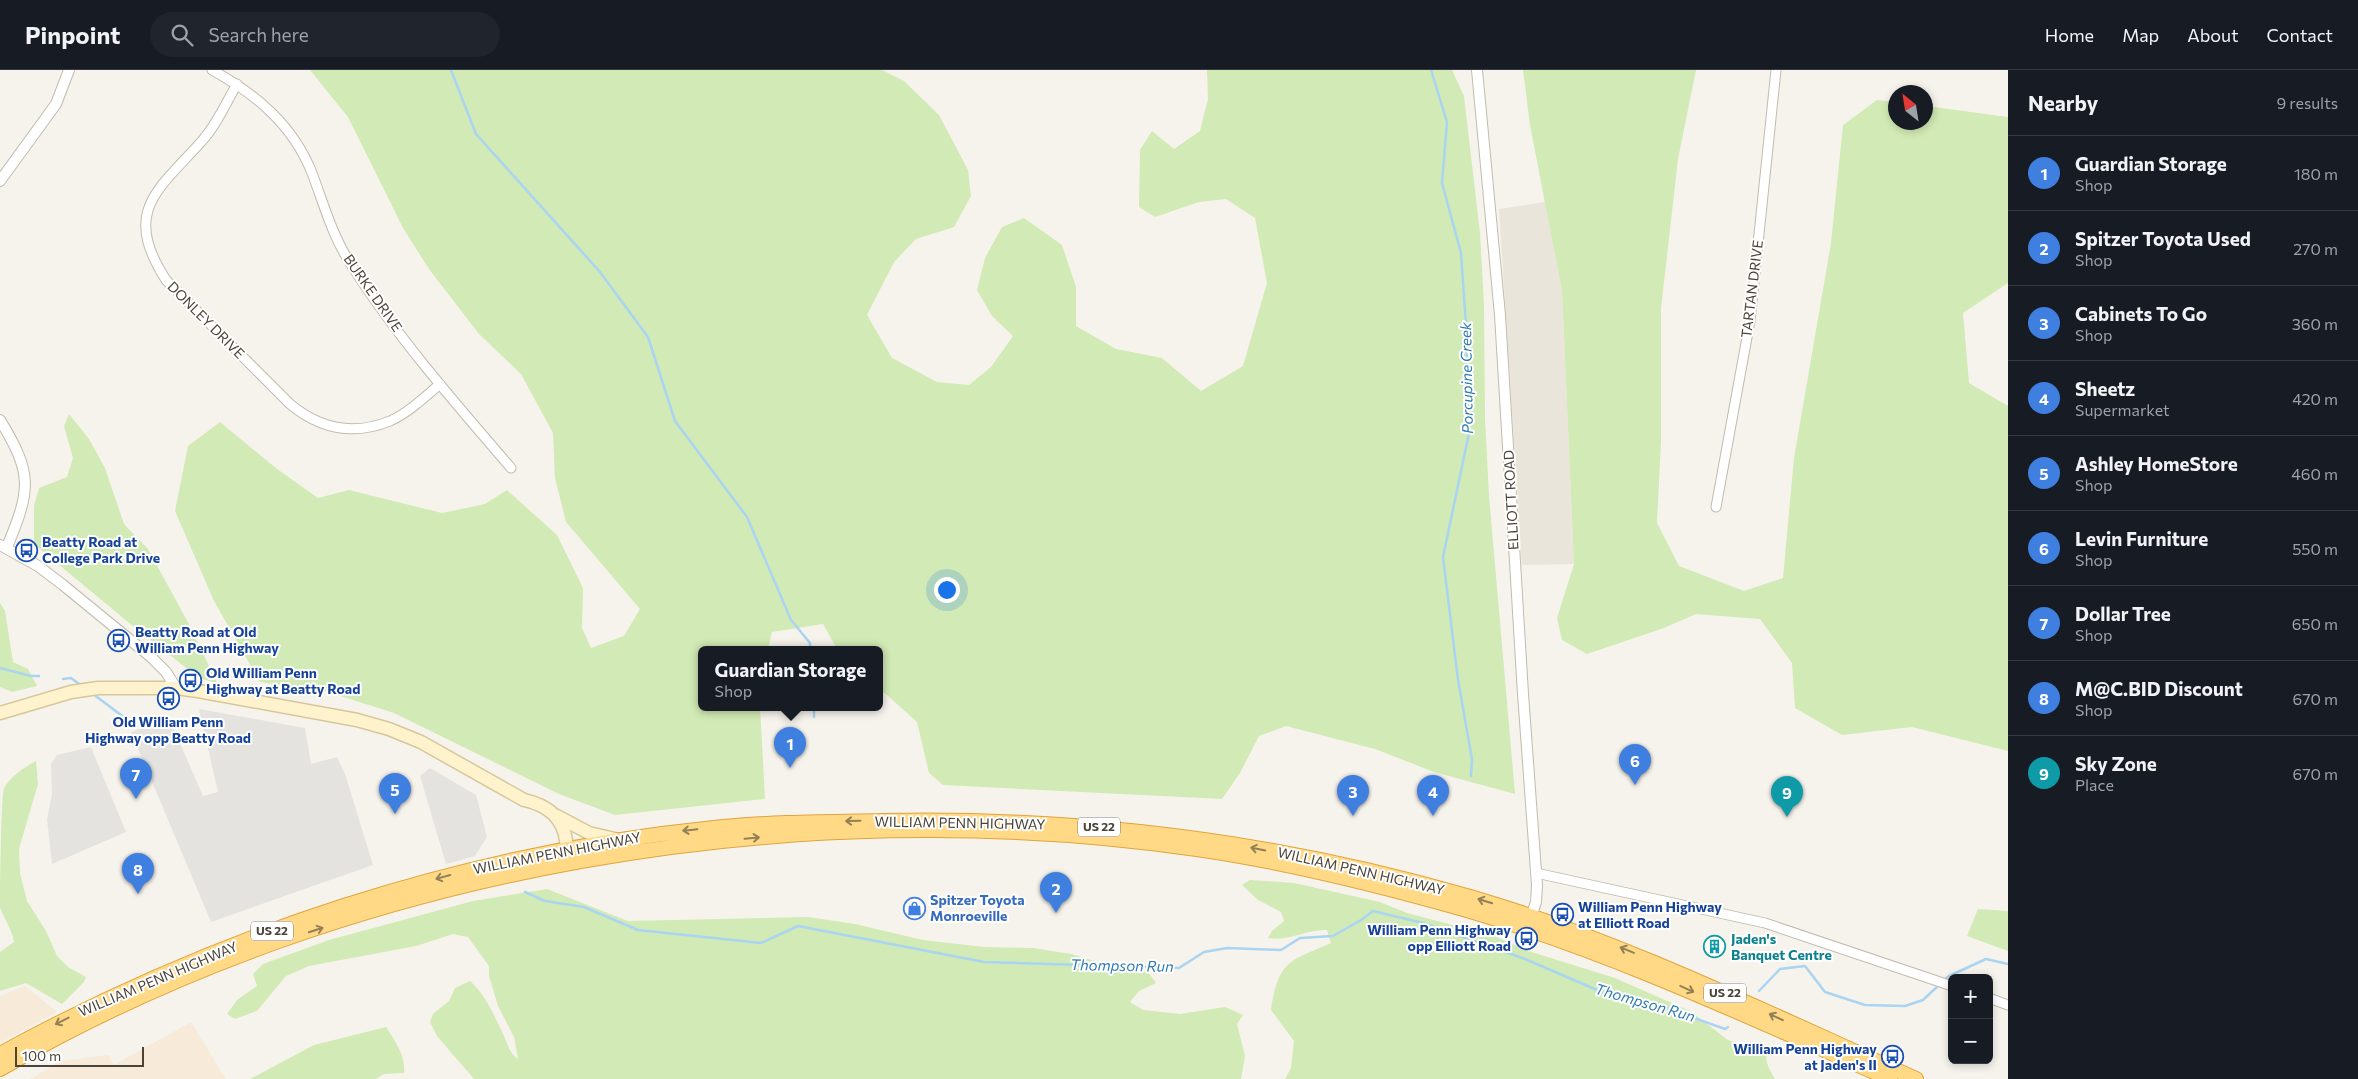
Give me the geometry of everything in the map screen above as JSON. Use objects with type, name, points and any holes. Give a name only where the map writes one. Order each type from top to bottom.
[{"type":"highway","name":"WILLIAM PENN HIGHWAY","points":[[0,1054],[62,1021],[146,982],[274,930],[420,883],[509,861],[619,840],[720,827],[790,823],[966,820],[1106,828],[1198,839],[1341,864],[1427,885],[1529,922],[1890,1079]]},
{"type":"highway","name":"WILLIAM PENN HIGHWAY","points":[[0,1068],[108,1011],[243,954],[424,897],[512,875],[659,848],[788,834],[939,831],[1058,835],[1197,849],[1269,862],[1593,937],[1651,960],[1916,1079]]},
{"type":"main road","points":[[0,713],[71,692],[98,688],[176,688],[348,719],[389,729],[421,742],[524,800],[551,824],[563,850]]},
{"type":"main road","points":[[524,800],[538,803],[554,814],[589,832],[619,840]]},
{"type":"main road","points":[[554,814],[562,824],[565,864]]},
{"type":"street","points":[[0,181],[56,104],[70,70]]},
{"type":"street","name":"BURKE DRIVE","points":[[212,70],[238,84],[268,108],[289,130],[311,171],[325,212],[351,266],[440,384],[511,468]]},
{"type":"street","name":"ELLIOTT ROAD","points":[[1477,70],[1500,316],[1536,873],[1537,897],[1529,922]]},
{"type":"street","name":"TARTAN DRIVE","points":[[1716,507],[1750,321],[1776,70]]},
{"type":"street","name":"DONLEY DRIVE","points":[[238,84],[202,141],[170,174],[152,197],[146,225],[148,240],[158,268],[166,280],[290,404],[305,416],[320,424],[353,428],[390,420],[440,384]]},
{"type":"street","points":[[0,420],[21,456],[25,495],[21,515],[4,546],[57,580],[150,657],[166,672],[176,688]]},
{"type":"street","points":[[1536,873],[1765,923],[1948,984]]},
{"type":"street","points":[[1993,999],[2008,1005]]},
{"type":"shaded area","points":[[1545,202],[1562,291],[1574,564],[1522,565],[1499,209]]},
{"type":"shaded area","points":[[199,709],[305,728],[311,764],[337,757],[345,774],[373,865],[211,922],[131,732],[169,718],[203,796],[218,792]]},
{"type":"shaded area","points":[[91,747],[126,832],[52,864],[47,819],[52,795],[51,764],[57,755]]},
{"type":"shaded area","points":[[430,768],[476,795],[487,837],[475,856],[446,864],[420,776]]},
{"type":"shaded area","points":[[25,986],[57,1012],[0,1043],[0,996]]},
{"type":"shaded area","points":[[191,1022],[226,1079],[30,1079],[61,1061],[108,1055],[114,1065]]},
{"type":"green space","points":[[310,70],[882,70],[904,81],[939,115],[968,170],[971,196],[954,227],[916,239],[894,262],[867,315],[892,358],[937,382],[969,385],[991,367],[1013,336],[992,316],[977,290],[985,258],[1002,227],[1024,218],[1062,245],[1076,287],[1076,326],[1116,349],[1162,358],[1201,391],[1243,366],[1267,283],[1255,218],[1226,199],[1199,202],[1155,217],[1139,207],[1140,150],[1152,131],[1174,149],[1200,131],[1208,99],[1207,70],[1452,70],[1464,96],[1480,233],[1484,305],[1485,419],[1489,496],[1515,794],[1434,772],[1375,749],[1286,726],[1259,736],[1240,773],[1222,799],[943,785],[929,773],[917,722],[883,692],[883,646],[835,646],[823,624],[772,632],[769,646],[698,646],[698,711],[760,711],[765,799],[615,815],[559,794],[394,713],[328,692],[260,682],[214,601],[175,511],[188,446],[220,422],[277,469],[318,498],[349,490],[442,513],[485,504],[507,490],[557,535],[583,588],[582,628],[591,648],[624,636],[640,609],[566,522],[555,478],[553,433],[521,374],[479,334],[429,269],[403,228],[348,117]]},
{"type":"green space","points":[[1523,70],[1696,70],[1678,159],[1661,309],[1661,442],[1657,523],[1679,566],[1744,591],[1783,578],[1794,458],[1831,243],[1843,125],[1877,100],[1888,101],[1888,130],[1933,130],[1933,107],[2008,117],[2008,283],[1963,313],[1969,383],[2008,406],[2008,751],[1912,727],[1842,735],[1795,708],[1792,663],[1760,619],[1696,614],[1664,628],[1587,654],[1562,640],[1557,618],[1574,564],[1562,291],[1530,125]]},
{"type":"green space","points":[[69,414],[89,439],[105,468],[124,524],[148,549],[190,626],[217,683],[199,678],[34,544],[34,506],[39,488],[67,477],[73,458],[64,426]]},
{"type":"green space","points":[[0,603],[5,611],[13,662],[28,669],[37,686],[12,692],[0,687]]},
{"type":"green space","points":[[36,761],[38,784],[19,849],[20,873],[27,901],[46,931],[57,956],[68,967],[86,977],[84,982],[62,1004],[26,983],[0,991],[0,952],[14,942],[0,907],[1,826],[4,788],[14,776]]},
{"type":"green space","points":[[1250,880],[1294,883],[1380,902],[1407,913],[1494,936],[1528,951],[1615,978],[1690,1011],[1728,1040],[1745,1046],[1756,1044],[1770,1045],[1766,1058],[1775,1079],[1285,1079],[1291,1068],[1294,1041],[1271,1010],[1278,981],[1282,972],[1295,959],[1331,943],[1327,930],[1312,931],[1275,939],[1268,938],[1272,931],[1284,921],[1281,912],[1258,900],[1242,885]]},
{"type":"green space","points":[[547,889],[628,921],[808,917],[855,924],[923,940],[984,947],[1033,948],[1071,954],[1118,968],[1148,972],[1156,983],[1139,991],[1130,1002],[1143,1010],[1180,1014],[1225,1007],[1243,1015],[1237,1024],[1245,1056],[1241,1079],[474,1079],[437,1036],[430,1022],[433,1014],[449,1001],[455,988],[470,981],[485,998],[511,1051],[518,1059],[514,1037],[498,1006],[489,976],[489,966],[468,937],[453,934],[416,946],[309,966],[286,976],[257,1011],[235,1019],[227,1014],[237,1000],[257,986],[253,974],[263,964],[329,940],[473,901]]},
{"type":"green space","points":[[1978,909],[2008,911],[2008,951],[1967,936]]},
{"type":"green space","points":[[386,1027],[402,1055],[404,1073],[384,1074],[376,1079],[250,1079],[314,1045]]},
{"type":"waterway","points":[[451,70],[476,134],[600,272],[648,337],[675,421],[747,517],[791,620],[810,643],[810,646]]},
{"type":"waterway","name":"Porcupine Creek","points":[[1431,70],[1447,122],[1442,183],[1461,253],[1466,326],[1469,433],[1443,557],[1458,680],[1472,759],[1471,776]]},
{"type":"waterway","points":[[0,668],[31,676],[39,676]]},
{"type":"waterway","points":[[63,679],[71,678],[82,686]]},
{"type":"waterway","points":[[93,694],[125,718]]},
{"type":"waterway","points":[[814,711],[814,717]]},
{"type":"waterway","name":"Thompson Run","points":[[525,892],[545,901],[584,907],[638,930],[761,943],[798,926],[984,962],[1179,968],[1204,952],[1227,948],[1281,950],[1300,938],[1333,936],[1373,911],[1423,923],[1525,959],[1611,996],[1655,1004],[1725,1029],[1728,1027]]},
{"type":"waterway","name":"Thompson Run","points":[[1944,980],[1986,959],[2008,964]]},
{"type":"waterway","name":"Thompson Run","points":[[1759,991],[1780,969],[1805,966],[1825,992],[1865,1005],[1905,1006],[1923,1000],[1940,984]]},
{"type":"place","name":"Beatty Road at College Park Drive","points":[[26,550]]},
{"type":"place","name":"Beatty Road at Old William Penn Highway","points":[[119,640]]},
{"type":"place","name":"Old William Penn Highway at Beatty Road","points":[[190,681]]},
{"type":"place","name":"Old William Penn Highway opp Beatty Road","points":[[168,699]]},
{"type":"place","name":"Guardian Storage","points":[[790,768]]},
{"type":"place","name":"Levin Furniture","points":[[1635,785]]},
{"type":"place","name":"Dollar Tree","points":[[136,799]]},
{"type":"place","name":"Ashley HomeStore","points":[[395,814]]},
{"type":"place","name":"Cabinets To Go","points":[[1353,816]]},
{"type":"place","name":"Sheetz","points":[[1433,816]]},
{"type":"place","name":"Sky Zone","points":[[1787,817]]},
{"type":"place","name":"M@C.BID Discount","points":[[138,894]]},
{"type":"place","name":"Spitzer Toyota Monroeville","points":[[914,908]]},
{"type":"place","name":"Spitzer Toyota Used","points":[[1056,913]]},
{"type":"place","name":"William Penn Highway at Elliott Road","points":[[1562,915]]},
{"type":"place","name":"William Penn Highway opp Elliott Road","points":[[1527,938]]},
{"type":"place","name":"Jaden's Banquet Centre","points":[[1715,947]]},
{"type":"place","name":"William Penn Highway at Jaden's II","points":[[1893,1057]]}]
